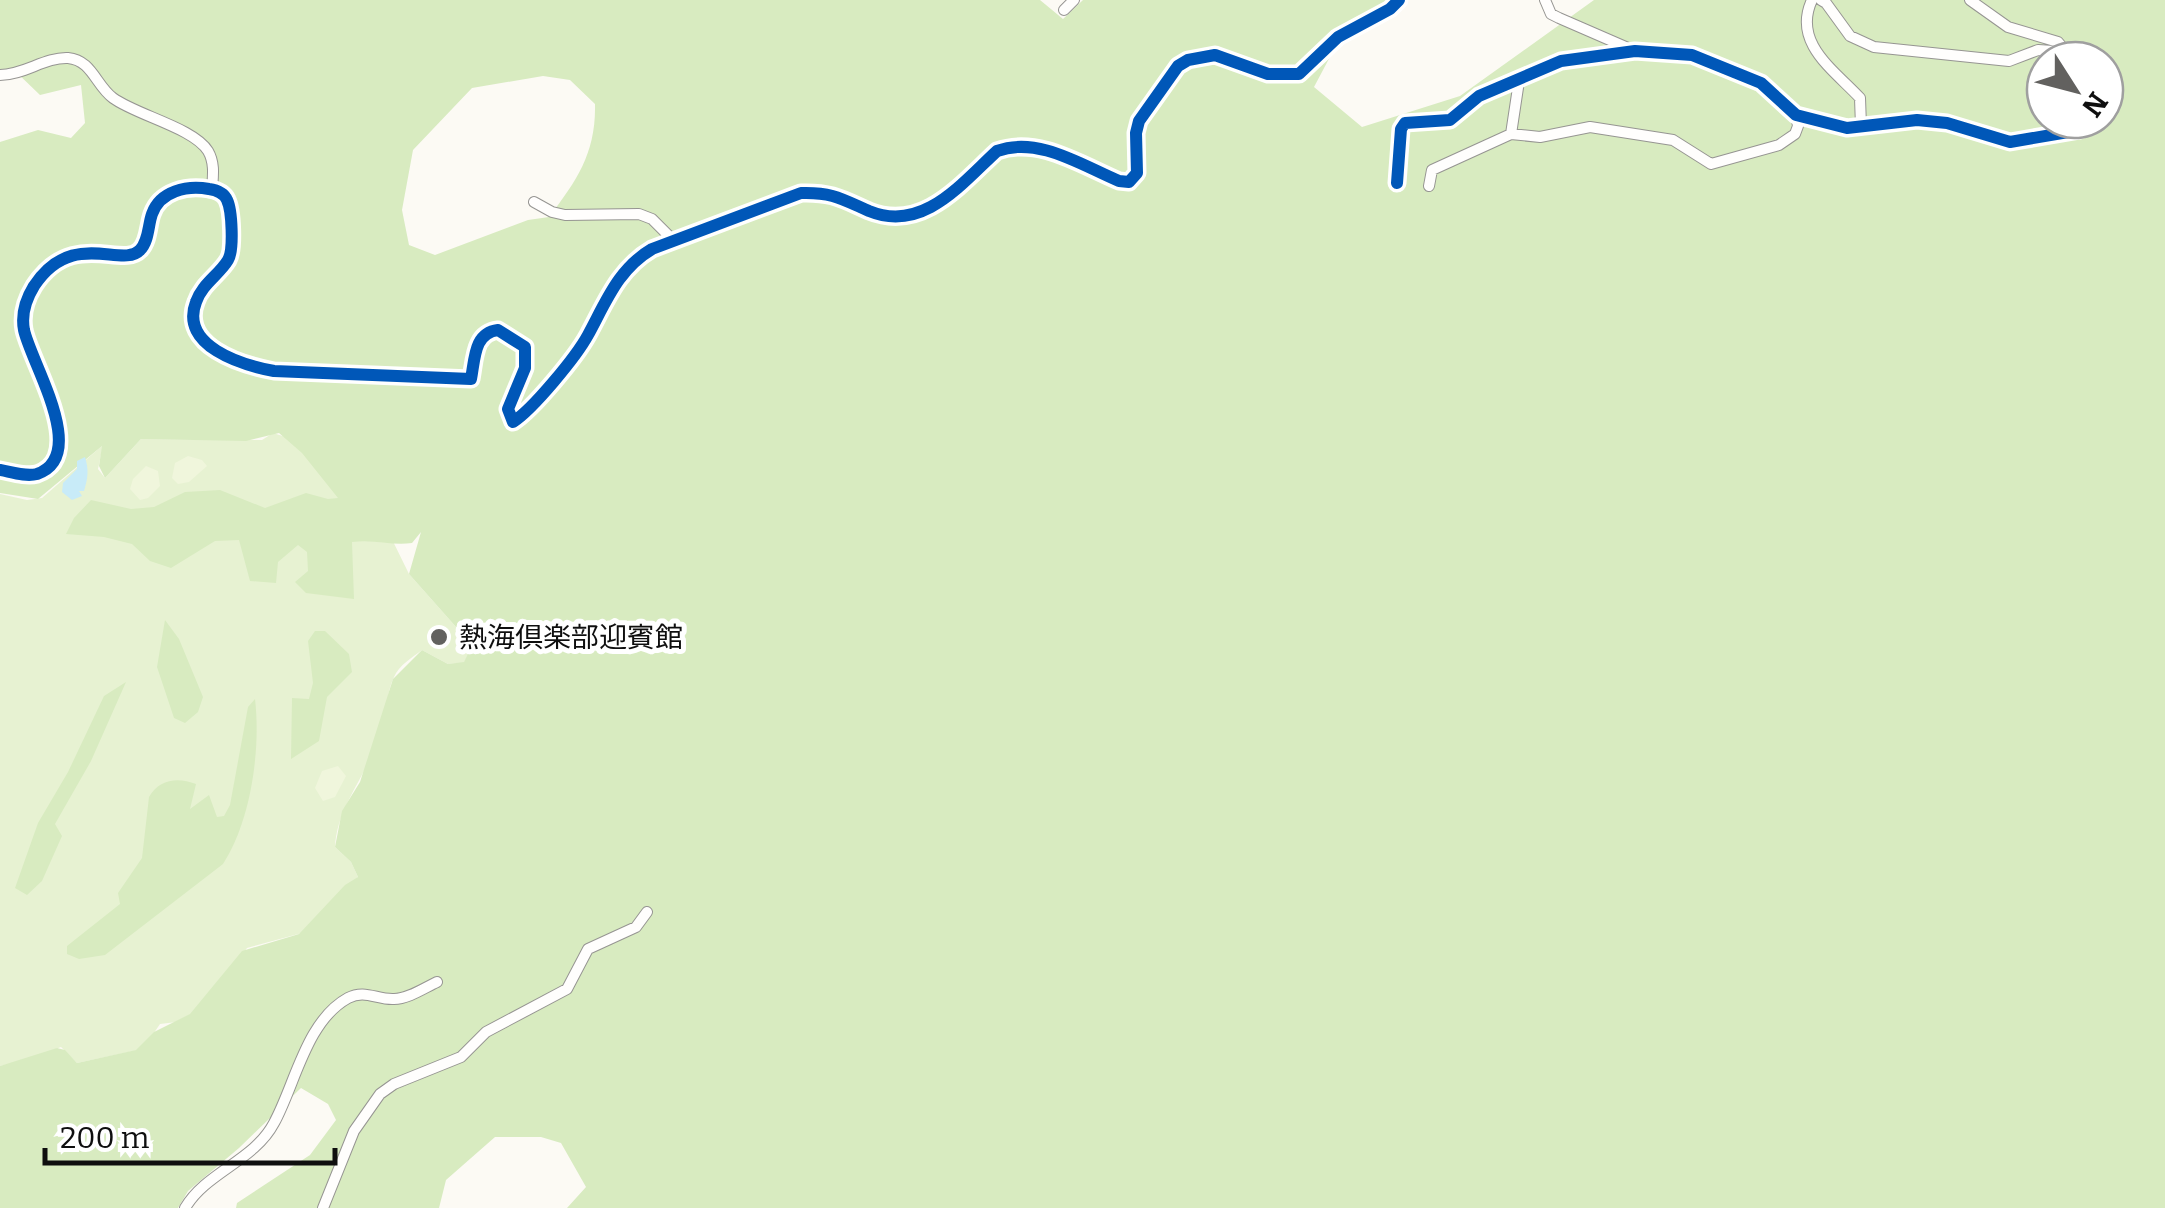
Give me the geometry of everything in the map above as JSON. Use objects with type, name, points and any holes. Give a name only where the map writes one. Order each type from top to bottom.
[{"type":"street","points":[[1064,10],[1074,0]]},
{"type":"street","points":[[0,470],[36,474],[46,469],[59,451],[61,440],[24,328],[27,298],[37,282],[74,254],[137,254],[144,245],[152,210],[173,191],[189,187],[212,189],[227,199],[230,258],[206,284],[193,310],[192,322],[208,346],[254,368],[274,371],[471,378],[480,338],[488,331],[498,330],[521,342],[526,355],[525,368],[508,409],[512,422],[573,358],[624,271],[652,249],[801,193],[825,192],[872,212],[919,214],[936,206],[996,151],[1008,147],[1030,145],[1129,182],[1137,172],[1139,121],[1178,66],[1215,55],[1268,74],[1299,74],[1338,37],[1399,0]]},
{"type":"street","points":[[1545,0],[1551,14],[1635,51]]},
{"type":"street","points":[[1812,0],[1808,5],[1808,33],[1813,50],[1860,98],[1860,126]]},
{"type":"street","points":[[1820,0],[1850,36],[1874,47],[2009,61],[2025,55]]},
{"type":"street","points":[[1970,0],[2008,27],[2053,40]]},
{"type":"street","points":[[1397,183],[1401,128],[1405,123],[1450,120],[1479,96],[1562,61],[1635,51],[1704,59],[1761,83],[1796,114],[1848,128],[1917,120],[1947,123],[2010,142],[2025,139]]},
{"type":"street","points":[[0,75],[57,60],[70,58],[82,62],[116,101],[202,144],[213,163],[212,189]]},
{"type":"street","points":[[1511,134],[1519,82]]},
{"type":"street","points":[[1429,186],[1432,170],[1511,134],[1540,137],[1590,127],[1606,129],[1673,140],[1711,164],[1788,140],[1798,126],[1796,114]]},
{"type":"street","points":[[534,202],[565,215],[639,214],[652,219],[675,242]]},
{"type":"street","points":[[324,1208],[354,1131],[380,1094],[394,1084],[460,1056],[486,1032],[566,989],[588,949],[636,927],[647,912]]},
{"type":"street","points":[[185,1208],[197,1191],[231,1169],[270,1130],[297,1066],[340,1004],[363,993],[397,999],[436,982]]},
{"type":"green space","points":[[0,0],[1040,0],[1063,19],[1083,0],[1389,0],[1349,21],[1314,87],[1362,127],[1460,96],[1594,0],[2165,0],[2165,1208],[567,1208],[586,1187],[561,1143],[541,1137],[495,1137],[446,1180],[439,1208],[236,1208],[237,1203],[310,1155],[336,1120],[328,1104],[301,1088],[188,1191],[178,1208],[0,1208],[0,1066],[57,1048],[65,1050],[77,1063],[136,1050],[154,1032],[190,1014],[242,951],[299,934],[345,885],[358,877],[351,862],[335,847],[342,811],[360,782],[393,679],[422,650],[448,664],[464,662],[472,645],[409,574],[421,532],[412,543],[352,542],[354,599],[306,593],[295,582],[308,571],[307,552],[298,545],[278,562],[276,583],[250,581],[239,540],[215,541],[171,568],[150,561],[132,544],[66,534],[74,518],[91,500],[131,509],[154,507],[185,492],[220,490],[265,508],[306,493],[338,498],[302,453],[279,433],[246,441],[141,439],[105,478],[99,466],[102,446],[38,499],[0,493],[0,142],[38,130],[71,138],[85,123],[81,85],[40,95],[13,69],[0,70]],"holes":[[[543,76],[570,80],[595,104],[592,137],[583,165],[549,217],[528,220],[435,255],[409,245],[402,210],[413,150],[472,88]]]},
{"type":"green space","points":[[273,433],[289,438],[383,521],[409,574],[472,645],[464,663],[448,664],[422,650],[396,673],[377,746],[337,832],[335,847],[351,862],[358,877],[302,933],[247,948],[185,1021],[160,1024],[143,1049],[77,1063],[61,1047],[0,1066],[0,494],[27,500],[42,498],[103,445],[98,469],[105,478],[141,439],[262,440]]},
{"type":"green space","points":[[188,456],[207,466],[189,482],[178,484],[172,478],[175,463]]},
{"type":"green space","points":[[146,466],[158,471],[160,486],[140,500],[130,489],[133,479]]},
{"type":"green space","points":[[165,620],[179,639],[203,697],[198,712],[185,723],[174,718],[157,667]]},
{"type":"green space","points":[[315,631],[325,631],[349,654],[352,672],[327,697],[319,741],[291,759],[292,698],[309,699],[313,683],[308,641]]},
{"type":"green space","points":[[126,682],[91,761],[55,824],[62,836],[42,881],[27,895],[15,888],[38,823],[68,772],[104,696]]},
{"type":"green space","points":[[255,699],[252,784],[241,827],[223,864],[105,955],[79,959],[67,954],[67,946],[120,904],[118,893],[142,858],[149,797],[158,786],[176,780],[196,784],[190,809],[209,795],[217,817],[224,816],[230,805],[248,707]]},
{"type":"green space","points":[[338,766],[346,776],[335,797],[323,801],[315,788],[322,771]]},
{"type":"water","points":[[85,457],[88,474],[84,491],[72,500],[62,492],[63,483],[77,469],[77,461]]},
{"type":"cycle path","points":[[0,470],[37,474],[52,464],[58,449],[53,408],[24,330],[25,307],[34,286],[64,259],[94,253],[132,255],[140,250],[156,206],[175,191],[214,190],[224,195],[229,205],[230,255],[199,296],[193,317],[205,342],[217,351],[274,371],[471,379],[480,341],[498,330],[525,347],[525,368],[508,409],[513,422],[574,356],[630,266],[652,249],[801,193],[829,195],[869,211],[907,216],[940,202],[997,151],[1012,147],[1044,150],[1129,182],[1137,173],[1139,121],[1178,66],[1215,55],[1268,74],[1299,74],[1338,37],[1390,9],[1399,0]]},
{"type":"cycle path","points":[[1397,183],[1401,129],[1405,123],[1450,120],[1479,96],[1561,61],[1635,51],[1692,55],[1761,83],[1796,115],[1847,128],[1917,120],[1947,123],[2010,142],[2025,139]]},
{"type":"place","name":"熱海倶楽部迎賓館","points":[[439,637]]}]
